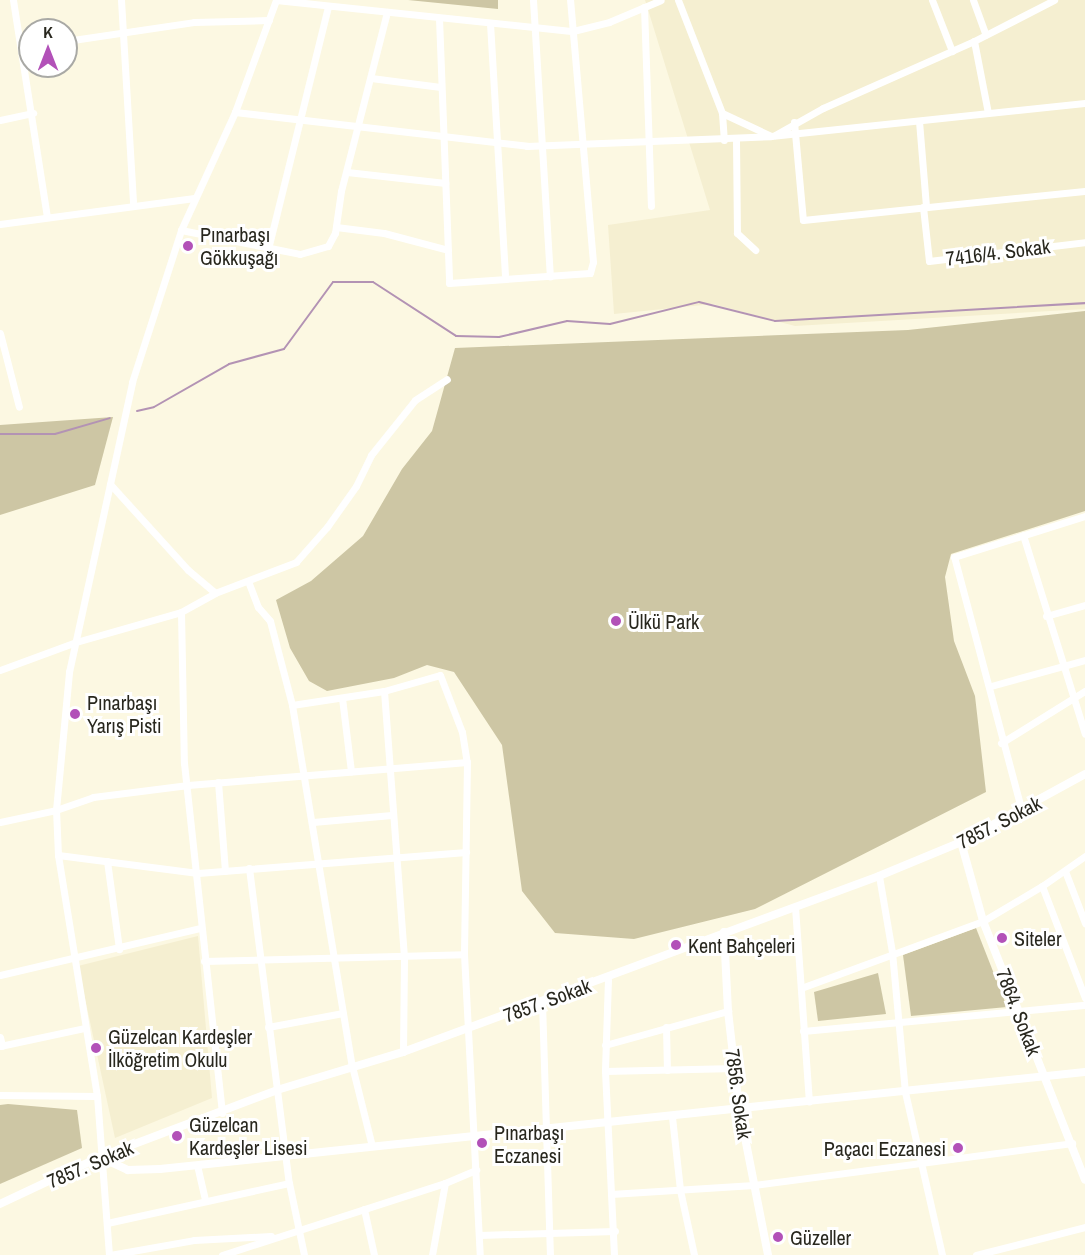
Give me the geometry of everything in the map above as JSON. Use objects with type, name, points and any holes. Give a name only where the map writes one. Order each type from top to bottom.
[{"type":"street","points":[[13,0],[18,34]]},
{"type":"street","points":[[121,0],[133,205]]},
{"type":"street","points":[[277,1236],[204,1239],[110,1255],[100,1157],[97,1096],[58,855],[56,810],[76,642],[132,382],[181,230],[235,112],[276,0],[573,31],[661,0]]},
{"type":"street","points":[[533,0],[539,146],[549,276]]},
{"type":"street","points":[[439,18],[449,283],[590,273],[593,262],[570,0]]},
{"type":"street","points":[[678,0],[722,113],[724,140]]},
{"type":"street","points":[[932,0],[952,51]]},
{"type":"street","points":[[973,0],[986,35]]},
{"type":"street","points":[[772,136],[794,122],[974,41],[1054,0]]},
{"type":"street","points":[[268,249],[328,6]]},
{"type":"street","points":[[644,7],[651,206]]},
{"type":"street","points":[[181,230],[268,249],[313,252],[328,246],[336,227],[347,172],[387,12]]},
{"type":"street","points":[[78,39],[194,22],[269,20]]},
{"type":"street","points":[[490,23],[495,143],[505,279]]},
{"type":"street","points":[[974,41],[988,113]]},
{"type":"street","points":[[26,78],[47,216]]},
{"type":"street","points":[[372,78],[440,87]]},
{"type":"street","points":[[235,112],[360,125],[495,143],[584,147],[796,136],[1085,103]]},
{"type":"street","points":[[0,120],[33,113]]},
{"type":"street","points":[[722,113],[772,136]]},
{"type":"street","points":[[919,121],[925,207]]},
{"type":"street","points":[[794,122],[803,220],[1085,191]]},
{"type":"street","points":[[736,140],[737,233],[755,250]]},
{"type":"street","points":[[347,172],[445,183]]},
{"type":"street","points":[[0,224],[194,198]]},
{"type":"street","name":"7416/4. Sokak","points":[[925,207],[929,261],[1085,242]]},
{"type":"street","points":[[336,227],[384,232],[447,250]]},
{"type":"street","points":[[0,333],[19,407]]},
{"type":"street","points":[[0,670],[76,642],[181,612],[215,593],[296,562],[327,527],[356,486],[371,455],[414,400],[447,379]]},
{"type":"street","points":[[110,484],[188,570],[215,593]]},
{"type":"street","points":[[1022,812],[1001,743],[991,686],[954,557],[1085,516]]},
{"type":"street","points":[[1023,535],[1046,616],[1065,667],[1085,734]]},
{"type":"street","points":[[248,580],[258,606],[270,621],[292,705],[314,822],[317,863],[352,1066],[372,1146]]},
{"type":"street","points":[[1046,616],[1085,605]]},
{"type":"street","points":[[181,612],[184,763],[198,873],[200,928],[222,1113]]},
{"type":"street","points":[[991,686],[1085,660]]},
{"type":"street","points":[[292,705],[384,691],[440,675],[462,732],[467,762],[464,954],[480,1255]]},
{"type":"street","points":[[384,691],[394,856],[404,958],[403,1052]]},
{"type":"street","points":[[1001,743],[1085,692]]},
{"type":"street","points":[[342,698],[351,771]]},
{"type":"street","points":[[0,822],[56,810],[93,797],[218,782],[467,762]]},
{"type":"street","name":"7857. Sokak","points":[[0,1204],[100,1157],[222,1113],[277,1090],[403,1052],[608,979],[724,932],[879,876],[961,842],[1022,812],[1085,774]]},
{"type":"street","points":[[218,782],[225,871]]},
{"type":"street","points":[[314,822],[392,815]]},
{"type":"street","name":"7864. Sokak","points":[[961,842],[983,921],[1022,1014],[1043,1076],[1072,1143],[1085,1180]]},
{"type":"street","points":[[58,855],[198,873],[466,852]]},
{"type":"street","points":[[801,988],[892,952],[983,921],[1065,871],[1085,856]]},
{"type":"street","points":[[107,861],[119,949]]},
{"type":"street","points":[[249,868],[289,1183],[304,1255]]},
{"type":"street","points":[[1065,871],[1085,923]]},
{"type":"street","points":[[879,876],[892,952],[905,1092],[919,1162],[942,1255]]},
{"type":"street","points":[[1041,886],[1085,998]]},
{"type":"street","points":[[795,907],[809,1101]]},
{"type":"street","points":[[0,975],[119,949],[200,928]]},
{"type":"street","name":"7856. Sokak","points":[[724,932],[728,1011],[739,1107],[768,1255]]},
{"type":"street","points":[[204,961],[260,957],[404,958],[464,954]]},
{"type":"street","points":[[608,979],[605,1071],[615,1231],[614,1255]]},
{"type":"street","points":[[542,1002],[550,1255]]},
{"type":"street","points":[[803,1030],[1022,1014],[1085,1005]]},
{"type":"street","points":[[605,1045],[728,1011]]},
{"type":"street","points":[[268,1028],[343,1013]]},
{"type":"street","points":[[666,1027],[667,1070]]},
{"type":"street","points":[[0,1037],[1,1046],[85,1028]]},
{"type":"street","points":[[605,1071],[736,1068]]},
{"type":"street","points":[[100,1157],[128,1170],[672,1117],[739,1107],[1085,1072]]},
{"type":"street","points":[[0,1095],[97,1096]]},
{"type":"street","points":[[672,1117],[680,1190],[694,1255]]},
{"type":"street","points":[[611,1194],[754,1185],[1072,1143]]},
{"type":"street","points":[[197,1164],[205,1199]]},
{"type":"street","points":[[223,1255],[297,1228],[445,1184],[476,1170]]},
{"type":"street","points":[[107,1223],[149,1216],[205,1199],[289,1183]]},
{"type":"street","points":[[432,1255],[445,1184]]},
{"type":"street","points":[[364,1209],[374,1255]]},
{"type":"street","points":[[976,1255],[1085,1227]]},
{"type":"street","points":[[479,1235],[615,1231]]},
{"type":"shaded area","points":[[408,0],[498,0],[498,9]]},
{"type":"shaded area","points":[[645,0],[1085,0],[1085,309],[795,326],[713,304],[614,314],[608,225],[710,210]]},
{"type":"shaded area","name":"Ülkü Park","points":[[1085,311],[1085,511],[951,554],[945,577],[954,641],[975,696],[986,792],[755,909],[634,939],[555,933],[522,891],[502,745],[454,672],[427,665],[394,678],[327,691],[309,681],[290,648],[276,600],[311,581],[363,536],[402,469],[432,431],[455,348],[908,330]]},
{"type":"shaded area","points":[[113,417],[95,485],[0,515],[0,425]]},
{"type":"shaded area","points":[[976,928],[1007,1007],[911,1016],[903,955]]},
{"type":"shaded area","points":[[198,936],[212,1098],[115,1138],[78,966]]},
{"type":"shaded area","points":[[878,973],[886,1014],[818,1021],[814,992]]},
{"type":"shaded area","points":[[0,1105],[77,1110],[82,1148],[0,1184]]},
{"type":"waterway","points":[[137,411],[154,407],[229,364],[284,349],[333,282],[373,282],[456,336],[499,337],[567,321],[610,324],[699,302],[775,321],[1085,303]]},
{"type":"waterway","points":[[0,434],[55,434],[110,418]]},
{"type":"place","name":"Pınarbaşı Gökkuşağı","points":[[188,246]]},
{"type":"place","name":"Ülkü Park","points":[[616,621]]},
{"type":"place","name":"Pınarbaşı Yarış Pisti","points":[[75,714]]},
{"type":"place","name":"Siteler","points":[[1002,938]]},
{"type":"place","name":"Kent Bahçeleri","points":[[676,945]]},
{"type":"place","name":"Güzelcan Kardeşler İlköğretim Okulu","points":[[96,1048]]},
{"type":"place","name":"Güzelcan Kardeşler Lisesi","points":[[177,1136]]},
{"type":"place","name":"Pınarbaşı Eczanesi","points":[[482,1143]]},
{"type":"place","name":"Paçacı Eczanesi","points":[[958,1148]]},
{"type":"place","name":"Güzeller","points":[[778,1237]]}]
